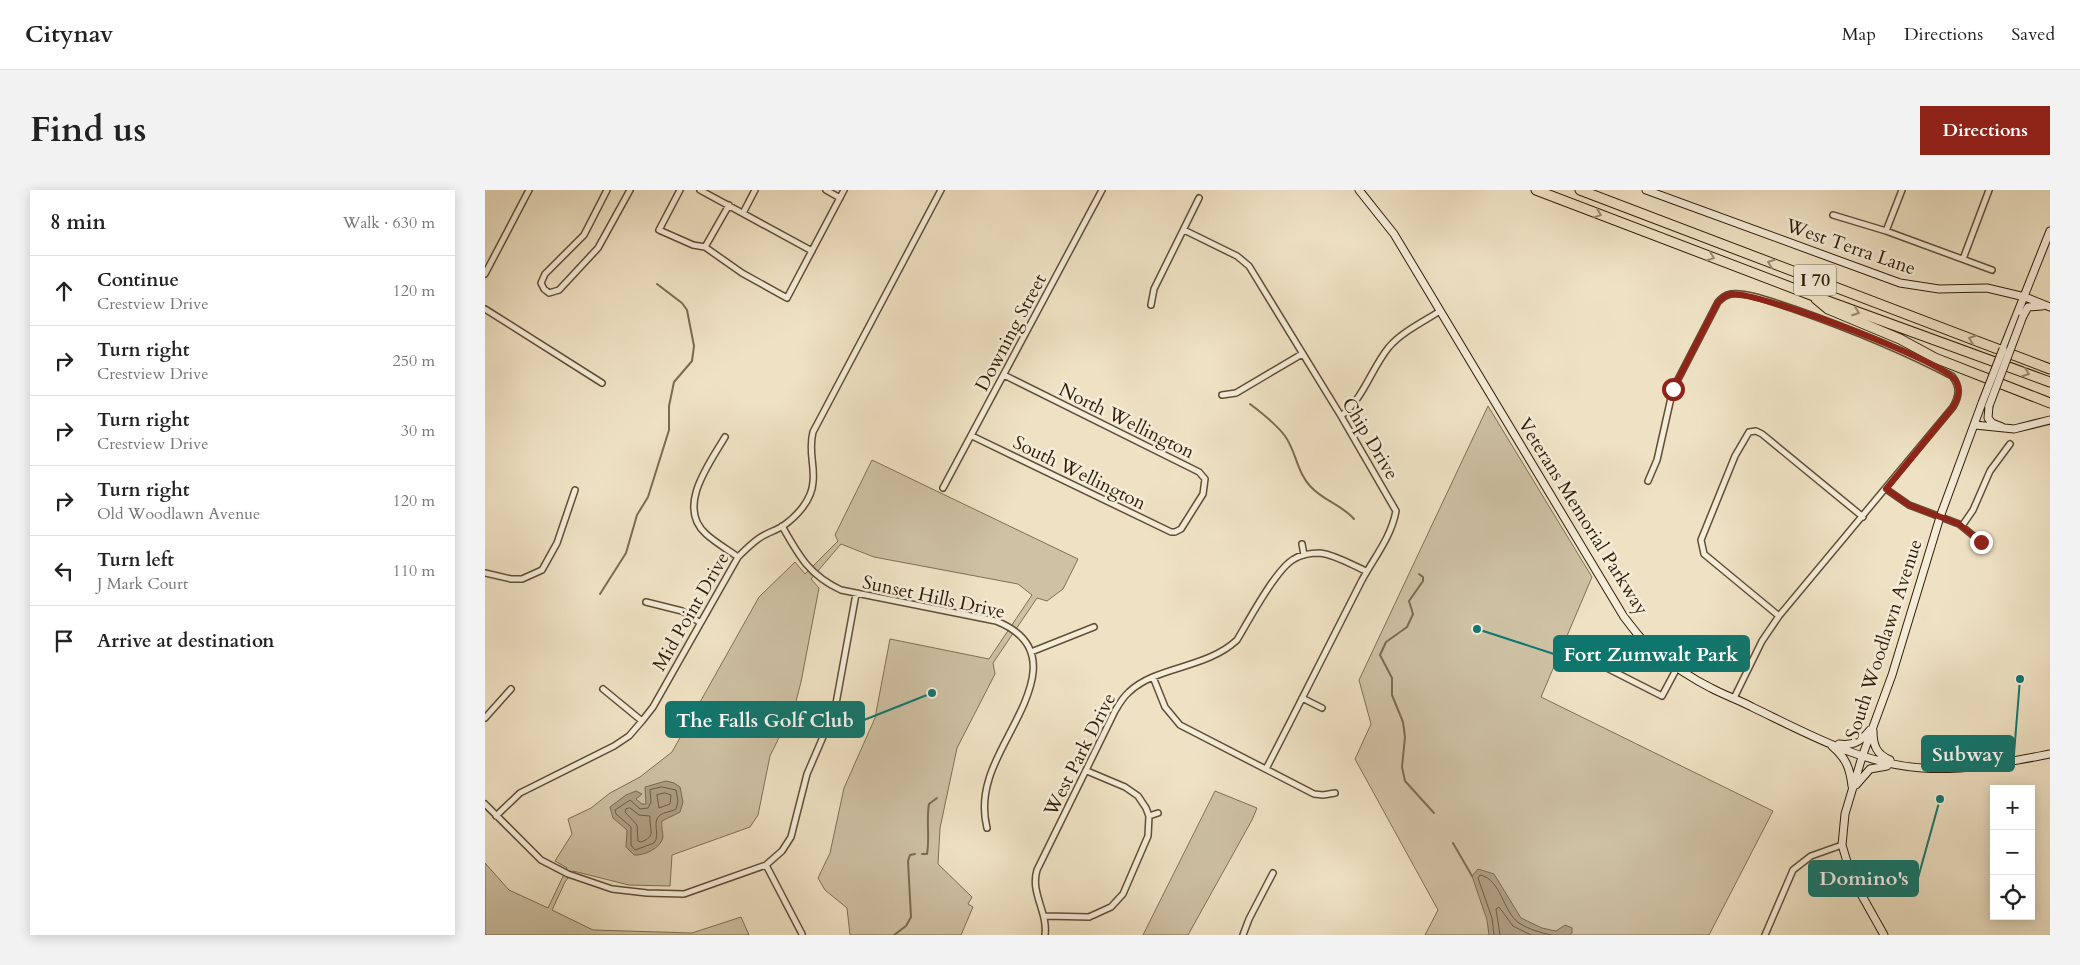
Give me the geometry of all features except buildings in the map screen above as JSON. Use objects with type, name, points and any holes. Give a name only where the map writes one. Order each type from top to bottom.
[{"type":"highway","name":"I 70","points":[[1536,190],[1811,295],[2050,382]]},
{"type":"highway","name":"I 70","points":[[1580,190],[2050,369]]},
{"type":"highway","points":[[1811,295],[1828,309],[1900,340],[1935,358],[2050,403]]},
{"type":"street","points":[[485,274],[529,190]]},
{"type":"street","points":[[607,190],[584,235],[545,274],[541,283],[549,293],[559,290],[598,248],[630,190]]},
{"type":"street","points":[[680,190],[659,230],[693,246],[705,248],[742,273],[787,298],[844,190]]},
{"type":"street","points":[[700,190],[812,251]]},
{"type":"street","points":[[743,213],[755,190]]},
{"type":"street","points":[[826,190],[840,198]]},
{"type":"street","name":"Mid Point Drive","points":[[496,816],[520,793],[614,746],[629,736],[653,707],[699,622],[738,557],[758,539],[782,526],[797,515],[809,497],[813,484],[810,451],[813,432],[941,190]]},
{"type":"street","name":"Downing Street","points":[[943,488],[1102,190]]},
{"type":"street","name":"Veterans Memorial Parkway","points":[[1359,190],[1394,234],[1624,617],[1651,650],[1712,689],[1829,743],[1862,756],[1903,766],[1969,768],[2050,754]]},
{"type":"street","name":"West Terra Lane","points":[[1646,190],[1900,283],[1939,289],[1987,288],[2025,297],[2049,306]]},
{"type":"street","points":[[1887,231],[1902,190]]},
{"type":"street","points":[[1963,259],[1989,190]]},
{"type":"street","points":[[1151,305],[1154,289],[1199,198]]},
{"type":"street","points":[[705,248],[729,205]]},
{"type":"street","points":[[1833,215],[1887,231],[1992,270]]},
{"type":"street","name":"Chip Drive","points":[[1184,230],[1237,256],[1249,266],[1341,416],[1396,511],[1394,524],[1367,572],[1266,769]]},
{"type":"street","name":"South Woodlawn Avenue","points":[[1884,935],[1852,878],[1842,845],[1845,814],[1862,756],[1892,674],[1940,517],[1975,425],[1986,405],[2050,231]]},
{"type":"street","points":[[1648,481],[1657,460],[1673,389],[1718,302],[1723,297],[1731,294],[1776,303],[1883,343],[1952,376],[1958,387],[1957,399],[1953,407],[1779,616],[1762,641],[1734,698]]},
{"type":"street","points":[[2019,315],[2031,306],[2049,306]]},
{"type":"street","points":[[485,309],[602,383]]},
{"type":"street","points":[[1341,416],[1355,403],[1389,348],[1439,311]]},
{"type":"street","points":[[1222,395],[1236,393],[1302,354]]},
{"type":"street","name":"North Wellington","points":[[1004,375],[1199,472],[1205,479],[1203,494],[1181,529],[1175,532]]},
{"type":"street","points":[[1986,405],[1988,418],[1992,423],[2014,429]]},
{"type":"street","points":[[1975,425],[2014,429],[2050,420]]},
{"type":"street","points":[[1779,616],[1714,563],[1704,554],[1701,546],[1701,540],[1735,456],[1749,432],[1756,431],[1762,434],[1863,517]]},
{"type":"street","name":"South Wellington","points":[[972,436],[1171,532],[1175,532]]},
{"type":"street","points":[[725,438],[697,489],[693,508],[697,521],[705,534],[738,557]]},
{"type":"street","points":[[1962,526],[1973,510],[1990,472],[2010,444]]},
{"type":"street","points":[[1886,489],[1909,505],[1962,526],[1981,542]]},
{"type":"street","points":[[485,573],[511,579],[522,579],[542,570],[557,543],[575,490]]},
{"type":"street","name":"Sunset Hills Drive","points":[[782,526],[800,557],[813,572],[828,584],[856,594],[996,621],[1022,637],[1031,652]]},
{"type":"street","points":[[1302,544],[1304,555],[1321,554],[1331,556],[1367,572]]},
{"type":"street","name":"West Park Drive","points":[[1045,935],[1045,916],[1035,884],[1037,870],[1122,700],[1132,689],[1153,677],[1216,656],[1228,648],[1237,640],[1282,570],[1294,559],[1304,555]]},
{"type":"street","points":[[485,804],[533,854],[549,865],[589,883],[612,889],[647,893],[684,894],[766,865],[782,851],[791,837],[807,774],[835,709],[856,594]]},
{"type":"street","points":[[646,602],[682,611],[699,622]]},
{"type":"street","points":[[987,828],[983,811],[989,779],[1033,682],[1034,662],[1031,652],[1094,626]]},
{"type":"street","points":[[1593,661],[1662,696],[1677,668]]},
{"type":"street","points":[[1153,677],[1165,706],[1180,725],[1314,794],[1323,795],[1335,792]]},
{"type":"street","points":[[485,718],[511,689]]},
{"type":"street","points":[[603,689],[643,721]]},
{"type":"street","points":[[1302,698],[1322,708]]},
{"type":"street","points":[[1829,743],[1853,744],[1860,741],[1873,726]]},
{"type":"street","points":[[1873,726],[1873,742],[1877,751],[1882,756],[1903,766]]},
{"type":"street","points":[[1829,743],[1845,759],[1849,767],[1852,789]]},
{"type":"street","points":[[1852,789],[1870,769],[1881,766],[1903,766]]},
{"type":"street","points":[[1045,916],[1089,917],[1103,912],[1123,894],[1147,839],[1149,816],[1143,802],[1131,791],[1087,771]]},
{"type":"street","points":[[1149,816],[1158,813]]},
{"type":"street","points":[[1765,935],[1793,870],[1811,856],[1842,845]]},
{"type":"street","points":[[766,865],[802,934]]},
{"type":"street","points":[[1243,935],[1249,919],[1273,873]]},
{"type":"shaded area","points":[[1488,406],[1592,577],[1541,697],[1773,811],[1709,935],[1425,935],[1438,910],[1355,759],[1371,724],[1359,680]]},
{"type":"shaded area","points":[[872,460],[1078,559],[1063,589],[1047,601],[1037,598],[993,663],[995,674],[957,748],[940,828],[938,864],[972,897],[968,904],[973,907],[961,935],[850,935],[847,908],[825,890],[818,878],[830,853],[844,788],[875,718],[890,639],[989,659],[1032,595],[1018,584],[874,557],[841,544],[811,579],[819,588],[801,682],[795,705],[770,756],[758,815],[750,827],[672,855],[670,886],[629,885],[573,871],[565,882],[552,910],[593,930],[692,933],[741,917],[749,935],[485,935],[485,863],[509,890],[548,908],[567,868],[555,861],[572,834],[568,819],[591,808],[610,793],[640,777],[672,752],[759,597],[795,562],[805,574],[838,541],[835,535]]},
{"type":"shaded area","points":[[1215,791],[1257,808],[1252,820],[1188,935],[1143,935]]},
{"type":"water","points":[[666,781],[680,787],[683,802],[680,812],[662,821],[663,837],[656,848],[647,853],[634,855],[626,847],[627,830],[613,818],[610,807],[626,795],[636,791],[642,794],[636,799],[642,804],[646,804],[645,787]]},
{"type":"water","points":[[1478,869],[1494,874],[1521,918],[1542,928],[1556,931],[1565,925],[1572,928],[1572,933],[1569,935],[1489,935],[1487,920],[1472,876]]},
{"type":"waterway","points":[[600,594],[626,553],[637,515],[648,497],[669,430],[669,406],[674,382],[692,361],[694,346],[687,310],[682,303],[657,284]]},
{"type":"waterway","points":[[1250,404],[1285,436],[1306,481],[1311,487],[1354,519]]},
{"type":"waterway","points":[[1419,574],[1423,577],[1423,581],[1409,601],[1413,614],[1407,627],[1386,642],[1380,655],[1392,678],[1392,695],[1403,722],[1405,737],[1402,767],[1405,781],[1434,813]]},
{"type":"waterway","points":[[922,854],[927,854],[929,804],[937,798]]},
{"type":"waterway","points":[[1453,843],[1472,876]]},
{"type":"waterway","points":[[894,935],[906,926],[911,917],[908,861],[910,855],[915,854]]},
{"type":"place","name":"Fort Zumwalt Park","points":[[1477,629]]},
{"type":"place","name":"Subway","points":[[2020,679]]},
{"type":"place","name":"The Falls Golf Club","points":[[932,693]]},
{"type":"place","name":"Domino's","points":[[1940,799]]},
{"type":"route","points":[[1673,389],[1718,302],[1723,297],[1731,294],[1776,303],[1811,315],[1883,343],[1927,363],[1952,376],[1956,381],[1959,393],[1953,407],[1886,489],[1909,505],[1959,524],[1981,542]]}]
